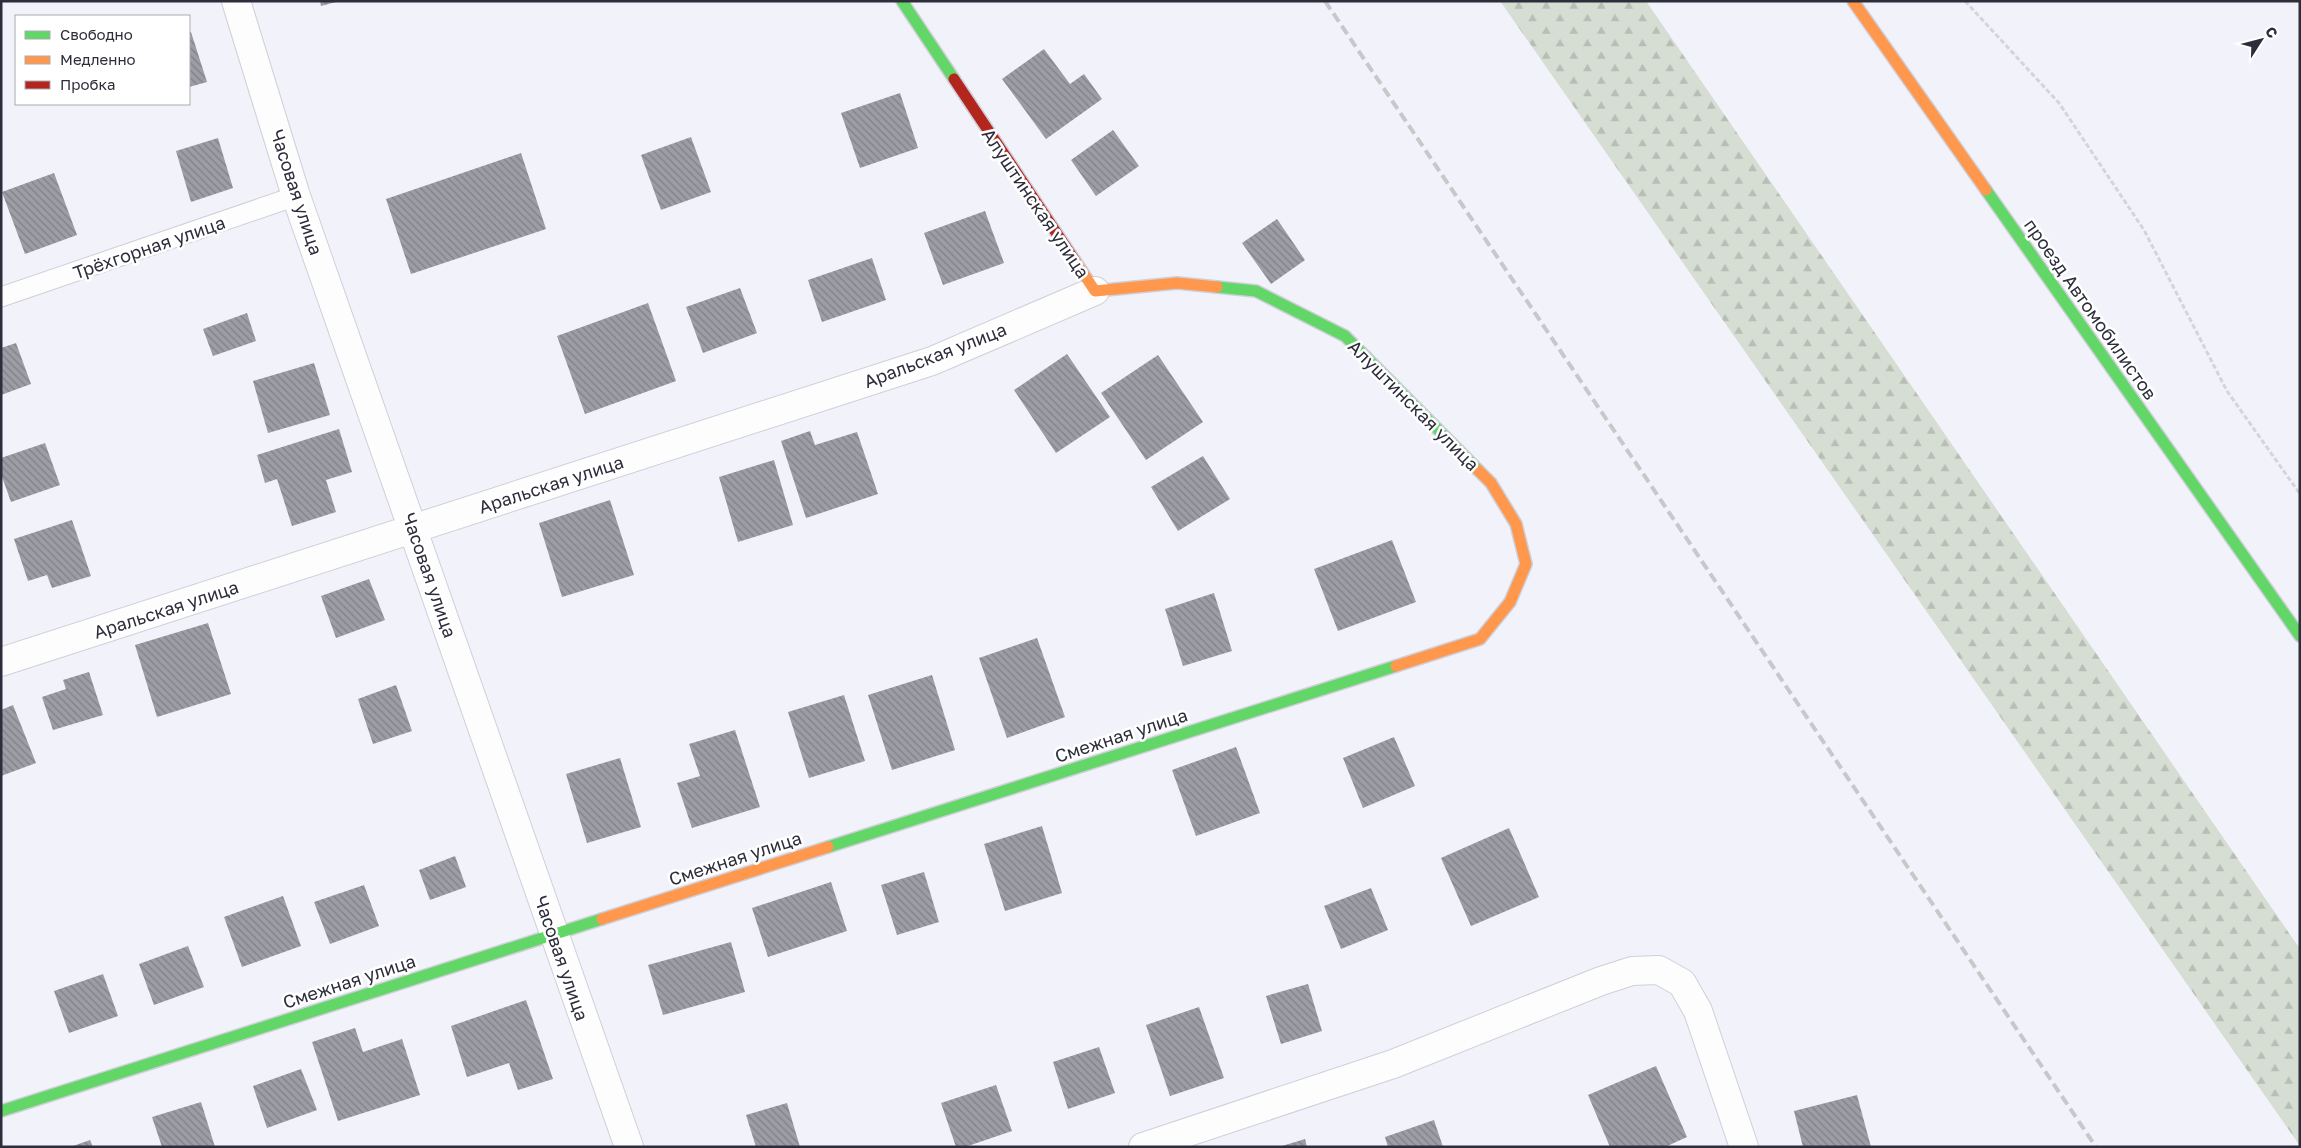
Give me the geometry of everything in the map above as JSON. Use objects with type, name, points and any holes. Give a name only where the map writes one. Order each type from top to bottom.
[{"type":"street","name":"Часовая улица","points":[[236,1],[296,196],[414,528],[553,935],[629,1147]]},
{"type":"street","name":"Алуштинская улица","points":[[902,1],[1095,291],[1177,283],[1256,291],[1345,336],[1491,483],[1516,524],[1526,564],[1510,602],[1480,639]]},
{"type":"street","name":"проезд Автомобилистов","points":[[1853,1],[2300,636]]},
{"type":"street","name":"Аральская улица","points":[[1,662],[932,361],[1095,291]]},
{"type":"street","name":"Смежная улица","points":[[1,1111],[1480,639]]},
{"type":"street","points":[[1144,1147],[1393,1064],[1601,981],[1632,971],[1659,970],[1682,983],[1698,1011],[1744,1147]]},
{"type":"lane","name":"Трёхгорная улица","points":[[1,297],[296,196]]},
{"type":"path","points":[[1965,1],[2059,103],[2144,230],[2227,391],[2300,494]]},
{"type":"green space","points":[[1500,1],[1646,1],[2300,949],[2300,1146]]},
{"type":"building","points":[[320,1],[336,1],[336,2],[321,6]]},
{"type":"building","points":[[190,32],[207,82],[190,87]]},
{"type":"building","points":[[1044,49],[1070,84],[1084,74],[1102,99],[1046,139],[1002,79]]},
{"type":"building","points":[[900,93],[918,148],[860,168],[841,113]]},
{"type":"building","points":[[1113,130],[1139,166],[1096,196],[1071,160]]},
{"type":"building","points":[[691,137],[711,192],[661,210],[641,155]]},
{"type":"building","points":[[218,138],[233,188],[191,202],[176,151]]},
{"type":"building","points":[[521,153],[546,229],[411,274],[386,199]]},
{"type":"building","points":[[54,173],[77,235],[25,254],[2,192]]},
{"type":"building","points":[[985,211],[1004,263],[943,285],[924,233]]},
{"type":"building","points":[[1277,219],[1305,260],[1271,284],[1242,243]]},
{"type":"building","points":[[872,258],[886,300],[822,322],[808,280]]},
{"type":"building","points":[[740,288],[757,333],[703,353],[686,307]]},
{"type":"building","points":[[648,303],[676,381],[585,414],[557,336]]},
{"type":"building","points":[[247,313],[256,341],[213,356],[203,329]]},
{"type":"building","points":[[16,343],[31,384],[1,395],[1,348]]},
{"type":"building","points":[[1067,354],[1110,417],[1056,453],[1014,390]]},
{"type":"building","points":[[1158,355],[1203,422],[1146,460],[1101,393]]},
{"type":"building","points":[[314,363],[330,415],[268,433],[253,381]]},
{"type":"building","points":[[339,429],[352,472],[326,480],[336,512],[292,526],[277,479],[265,483],[257,455]]},
{"type":"building","points":[[810,431],[815,445],[857,432],[878,494],[806,518],[781,441]]},
{"type":"building","points":[[45,443],[60,485],[11,502],[1,474],[1,458]]},
{"type":"building","points":[[1203,456],[1230,499],[1178,531],[1151,487]]},
{"type":"building","points":[[774,460],[793,525],[738,542],[719,477]]},
{"type":"building","points":[[610,500],[634,575],[562,597],[539,523]]},
{"type":"building","points":[[72,520],[91,576],[52,588],[47,575],[28,581],[14,539]]},
{"type":"building","points":[[1392,540],[1416,602],[1338,631],[1314,569]]},
{"type":"building","points":[[369,579],[385,620],[336,638],[321,596]]},
{"type":"building","points":[[1214,593],[1232,651],[1183,666],[1165,609]]},
{"type":"building","points":[[208,623],[231,694],[157,717],[135,645]]},
{"type":"building","points":[[1037,638],[1065,717],[1007,738],[979,658]]},
{"type":"building","points":[[89,672],[103,715],[53,730],[42,697],[66,689],[63,680]]},
{"type":"building","points":[[932,675],[955,750],[892,770],[868,695]]},
{"type":"building","points":[[396,685],[412,731],[373,744],[358,699]]},
{"type":"building","points":[[844,695],[865,761],[809,778],[788,712]]},
{"type":"building","points":[[13,705],[36,763],[1,776],[1,710]]},
{"type":"building","points":[[735,730],[760,807],[692,828],[677,783],[700,776],[689,744]]},
{"type":"building","points":[[1394,737],[1415,786],[1363,808],[1343,758]]},
{"type":"building","points":[[1236,747],[1260,813],[1196,836],[1172,770]]},
{"type":"building","points":[[620,758],[641,827],[587,843],[566,774]]},
{"type":"building","points":[[1042,826],[1062,893],[1005,911],[984,844]]},
{"type":"building","points":[[1509,828],[1539,897],[1471,926],[1441,858]]},
{"type":"building","points":[[455,856],[466,887],[430,900],[419,870]]},
{"type":"building","points":[[924,872],[939,922],[897,935],[881,885]]},
{"type":"building","points":[[831,882],[847,931],[768,957],[752,908]]},
{"type":"building","points":[[364,885],[379,926],[330,944],[314,902]]},
{"type":"building","points":[[1371,888],[1388,930],[1341,949],[1324,906]]},
{"type":"building","points":[[283,896],[301,946],[242,967],[224,917]]},
{"type":"building","points":[[731,942],[745,992],[663,1015],[648,965]]},
{"type":"building","points":[[188,946],[204,987],[154,1005],[139,964]]},
{"type":"building","points":[[103,974],[118,1016],[69,1033],[54,991]]},
{"type":"building","points":[[1308,984],[1322,1031],[1281,1044],[1266,996]]},
{"type":"building","points":[[526,1000],[553,1079],[518,1090],[509,1063],[467,1077],[451,1026]]},
{"type":"building","points":[[1199,1007],[1224,1078],[1170,1096],[1146,1025]]},
{"type":"building","points":[[355,1028],[363,1052],[402,1039],[420,1095],[338,1121],[312,1042]]},
{"type":"building","points":[[1099,1047],[1115,1093],[1068,1109],[1053,1062]]},
{"type":"building","points":[[1656,1066],[1687,1137],[1665,1147],[1610,1147],[1588,1095]]},
{"type":"building","points":[[301,1069],[317,1110],[267,1128],[253,1086]]},
{"type":"building","points":[[996,1085],[1012,1131],[965,1147],[956,1147],[941,1103]]},
{"type":"building","points":[[1857,1095],[1871,1147],[1803,1147],[1794,1111]]},
{"type":"building","points":[[201,1102],[215,1147],[162,1147],[152,1117]]},
{"type":"building","points":[[787,1103],[800,1147],[756,1147],[746,1115]]},
{"type":"building","points":[[1434,1120],[1443,1147],[1388,1147],[1385,1137]]},
{"type":"building","points":[[1305,1139],[1307,1147],[1282,1147],[1282,1146]]},
{"type":"building","points":[[90,1140],[93,1147],[73,1147],[73,1146]]},
{"type":"railway","points":[[1325,1],[2096,1147]]},
{"type":"traffic: fast","points":[[902,1],[954,79]]},
{"type":"traffic: fast","points":[[1986,190],[2300,636]]},
{"type":"traffic: fast","points":[[1217,287],[1256,291],[1345,336],[1478,470]]},
{"type":"traffic: fast","points":[[828,847],[1396,666]]},
{"type":"traffic: fast","points":[[1,1111],[602,919]]},
{"type":"traffic: slow","points":[[1853,1],[1986,190]]},
{"type":"traffic: slow","points":[[1075,261],[1095,291],[1177,283],[1217,287]]},
{"type":"traffic: slow","points":[[1396,666],[1480,639],[1510,602],[1526,564],[1516,524],[1491,483],[1478,470]]},
{"type":"traffic: slow","points":[[602,919],[828,847]]},
{"type":"traffic: jam","points":[[954,79],[1075,261]]}]
